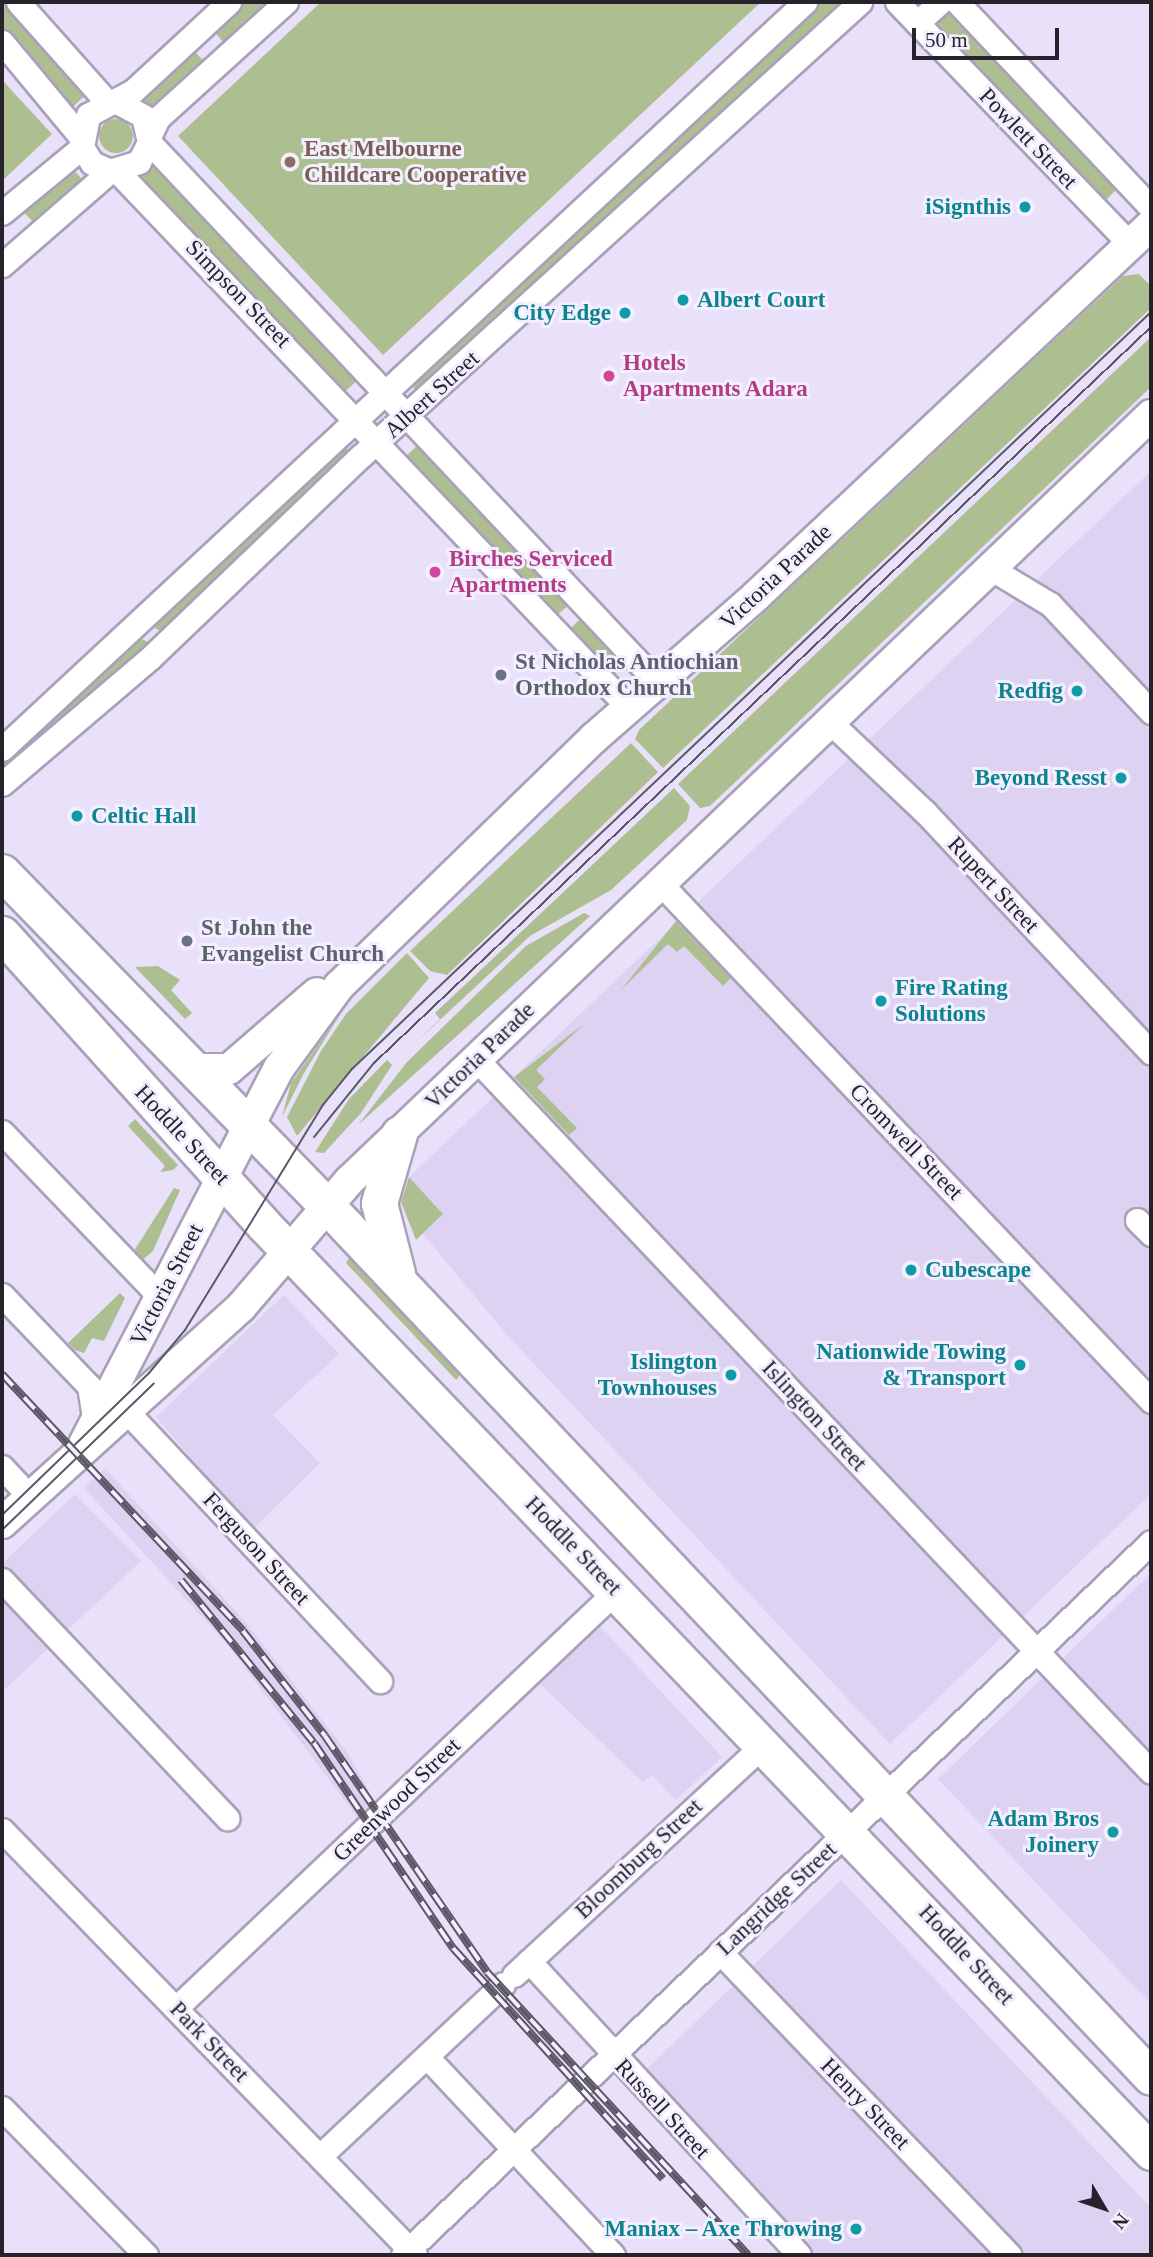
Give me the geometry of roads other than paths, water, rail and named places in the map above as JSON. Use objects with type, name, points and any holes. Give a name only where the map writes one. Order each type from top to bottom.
[{"type":"highway","points":[[2,872],[250,1126],[1151,2077]]},
{"type":"highway","name":"Hoddle Street","points":[[2,934],[290,1252],[765,1743],[1151,2152]]},
{"type":"highway","points":[[399,1134],[379,1203],[389,1250],[409,1294]]},
{"type":"main road","name":"Victoria Parade","points":[[250,1126],[299,1036],[367,954],[628,708],[1141,235]]},
{"type":"main road","name":"Victoria Parade","points":[[326,1206],[1151,415]]},
{"type":"main road","points":[[193,1069],[229,1069],[367,954]]},
{"type":"main road","name":"Victoria Street","points":[[84,1444],[250,1126]]},
{"type":"main road","name":"Victoria Street","points":[[2,1523],[84,1444],[160,1384],[290,1252],[326,1206]]},
{"type":"main road","points":[[2,1540],[132,1418],[160,1384]]},
{"type":"main road","points":[[7,1484],[93,1412],[114,1387]]},
{"type":"street","points":[[18,2],[112,102],[136,109],[149,139]]},
{"type":"street","points":[[29,240],[2,213],[81,141],[88,115],[112,102],[196,33],[229,2]]},
{"type":"street","points":[[2,265],[114,171],[139,162],[158,118],[224,62],[286,2]]},
{"type":"street","name":"Albert Street","points":[[2,749],[805,2]]},
{"type":"street","name":"Albert Street","points":[[2,784],[163,646],[405,418],[860,2]]},
{"type":"street","name":"Powlett Street","points":[[897,2],[1141,235]]},
{"type":"street","points":[[917,23],[940,2]]},
{"type":"street","name":"Powlett Street","points":[[957,2],[1151,208]]},
{"type":"street","points":[[196,33],[224,62]]},
{"type":"street","points":[[2,42],[81,141],[92,163],[114,171]]},
{"type":"street","name":"Simpson Street","points":[[149,139],[405,418]]},
{"type":"street","name":"Simpson Street","points":[[114,171],[379,443]]},
{"type":"street","points":[[405,418],[657,682]]},
{"type":"street","points":[[379,443],[628,708]]},
{"type":"street","points":[[990,568],[1050,604],[1151,712]]},
{"type":"street","points":[[141,622],[163,646]]},
{"type":"street","name":"Rupert Street","points":[[830,722],[925,812],[1151,1053]]},
{"type":"street","name":"Cromwell Street","points":[[660,883],[1151,1401]]},
{"type":"street","name":"Islington Street","points":[[477,1060],[1151,1772]]},
{"type":"street","points":[[2,1132],[162,1298]]},
{"type":"street","points":[[2,1295],[89,1386],[93,1412]]},
{"type":"street","name":"Ferguson Street","points":[[132,1418],[380,1681]]},
{"type":"street","name":"Langridge Street","points":[[409,2253],[612,2055],[1151,1542]]},
{"type":"street","points":[[2,1580],[227,1818]]},
{"type":"street","name":"Greenwood Street","points":[[176,2008],[196,1996],[616,1591]]},
{"type":"street","name":"Bloomburg Street","points":[[320,2156],[765,1743]]},
{"type":"street","name":"Park Street","points":[[2,1830],[320,2156],[409,2253]]},
{"type":"street","name":"Henry Street","points":[[720,1952],[1010,2255]]},
{"type":"street","name":"Russell Street","points":[[515,1973],[612,2055],[799,2255]]},
{"type":"street","points":[[427,2057],[612,2255]]},
{"type":"street","points":[[2,2108],[146,2255]]},
{"type":"tram line","points":[[2,1515],[149,1373],[185,1330],[322,1106],[352,1069],[1151,312]]},
{"type":"tram line","points":[[314,1137],[374,1063],[1151,327]]},
{"type":"tram line","points":[[2,1530],[154,1383]]},
{"type":"railway","points":[[2,1374],[243,1631],[325,1736],[487,1972],[748,2255]]},
{"type":"railway","points":[[181,1580],[314,1743],[453,1948],[663,2179]]},
{"type":"place","name":"East Melbourne Childcare Cooperative","points":[[290,162]]},
{"type":"place","name":"iSignthis","points":[[1025,207]]},
{"type":"place","name":"Albert Court","points":[[683,300]]},
{"type":"place","name":"City Edge","points":[[625,313]]},
{"type":"place","name":"Hotels Apartments Adara","points":[[609,376]]},
{"type":"place","name":"Birches Serviced Apartments","points":[[435,572]]},
{"type":"place","name":"St Nicholas Antiochian Orthodox Church","points":[[501,675]]},
{"type":"place","name":"Redfig","points":[[1077,691]]},
{"type":"place","name":"Beyond Resst","points":[[1121,778]]},
{"type":"place","name":"Celtic Hall","points":[[77,816]]},
{"type":"place","name":"St John the Evangelist Church","points":[[187,941]]},
{"type":"place","name":"Fire Rating Solutions","points":[[881,1001]]},
{"type":"place","name":"Cubescape","points":[[911,1270]]},
{"type":"place","name":"Nationwide Towing & Transport","points":[[1020,1365]]},
{"type":"place","name":"Islington Townhouses","points":[[731,1375]]},
{"type":"place","name":"Adam Bros Joinery","points":[[1113,1832]]},
{"type":"place","name":"Maniax – Axe Throwing","points":[[856,2229]]}]
